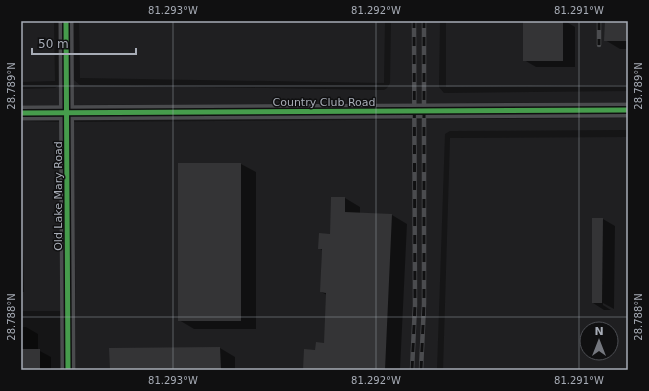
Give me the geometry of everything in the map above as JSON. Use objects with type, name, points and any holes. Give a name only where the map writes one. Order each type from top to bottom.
[{"type":"street","name":"Old Lake Mary Road","points":[[66,21],[68,370]]},
{"type":"street","name":"Country Club Road","points":[[21,113],[67,114],[628,110]]},
{"type":"shaded area","points":[[21,21],[54,21],[55,81],[21,82]]},
{"type":"shaded area","points":[[79,21],[385,21],[384,83],[80,78]]},
{"type":"shaded area","points":[[391,21],[440,21],[439,87],[444,93],[628,91],[628,102],[74,105],[74,80],[80,85],[384,90],[390,83]]},
{"type":"shaded area","points":[[446,21],[628,21],[628,85],[446,87]]},
{"type":"shaded area","points":[[60,85],[60,105],[21,105],[21,89],[55,88]]},
{"type":"shaded area","points":[[628,118],[628,130],[450,131],[445,134],[437,370],[76,370],[74,122]]},
{"type":"shaded area","points":[[21,121],[60,122],[61,311],[21,311]]},
{"type":"shaded area","points":[[628,137],[628,370],[443,370],[450,138]]},
{"type":"building","points":[[523,21],[563,21],[563,61],[523,61]]},
{"type":"building","points":[[605,21],[628,21],[628,41],[604,41]]},
{"type":"building","points":[[178,163],[241,163],[241,321],[178,321]]},
{"type":"building","points":[[331,197],[345,197],[345,212],[392,214],[385,370],[303,370],[304,349],[315,350],[316,342],[324,343],[326,293],[320,292],[322,249],[318,249],[319,233],[330,234]]},
{"type":"building","points":[[592,218],[603,218],[602,303],[592,303]]},
{"type":"building","points":[[220,347],[221,370],[110,370],[109,348]]},
{"type":"building","points":[[21,349],[40,349],[40,370],[21,370]]},
{"type":"railway","points":[[412,370],[415,305],[414,21]]},
{"type":"railway","points":[[421,370],[424,304],[424,21]]},
{"type":"railway","points":[[599,21],[599,45]]},
{"type":"cycle path","points":[[66,21],[68,370]]},
{"type":"cycle path","points":[[21,113],[628,110]]}]
